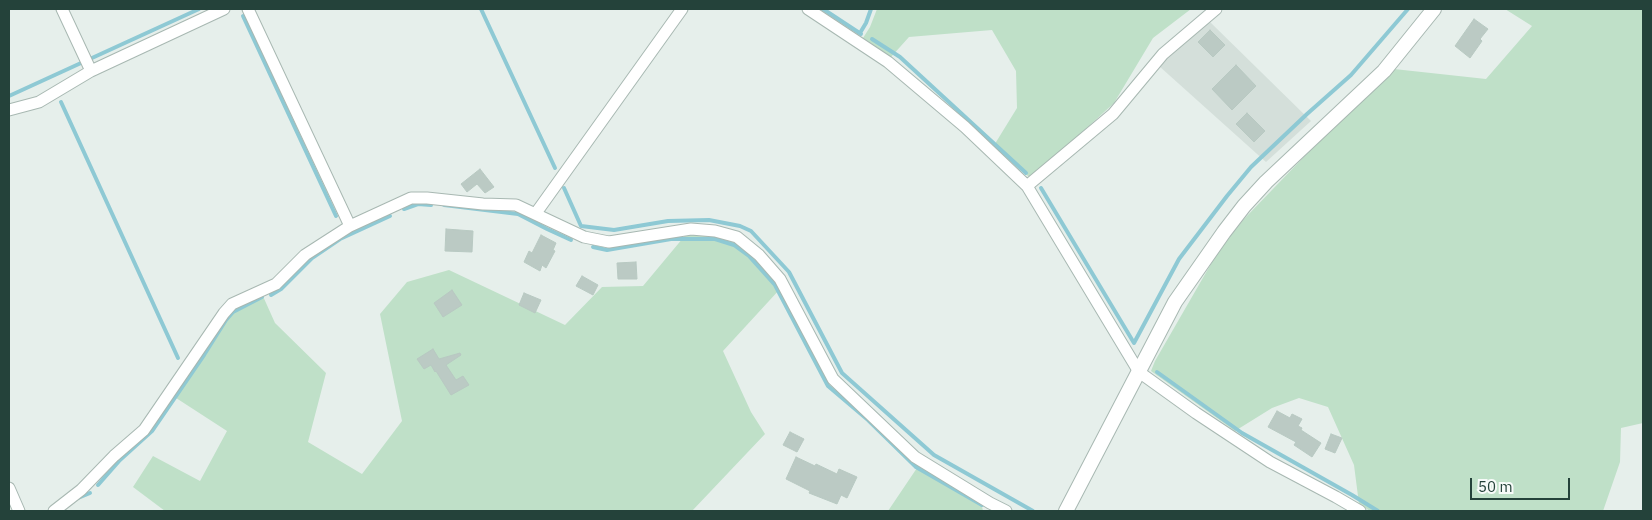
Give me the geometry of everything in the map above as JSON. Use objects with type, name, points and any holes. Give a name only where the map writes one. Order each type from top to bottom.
[{"type":"street","points":[[62,9],[91,71]]},
{"type":"street","points":[[9,110],[39,102],[91,71],[224,9]]},
{"type":"street","points":[[248,9],[350,226]]},
{"type":"street","points":[[536,213],[682,9]]},
{"type":"street","points":[[808,9],[888,62],[965,127],[1027,186],[1139,372],[1196,413],[1270,462],[1360,511]]},
{"type":"street","points":[[1027,186],[1113,114],[1163,54],[1216,9]]},
{"type":"street","points":[[1066,511],[1175,302],[1224,232],[1244,206],[1314,135],[1384,71],[1434,9]]},
{"type":"street","points":[[54,511],[81,490],[114,456],[144,430],[232,304],[276,284],[305,255],[350,226],[411,198],[516,205],[584,237],[609,242],[692,229],[714,231],[737,237],[759,255],[780,279],[833,379],[915,457],[1006,511]]},
{"type":"street","points":[[9,488],[19,511]]},
{"type":"shaded area","points":[[1209,21],[1311,121],[1266,162],[1159,66],[1167,56]]},
{"type":"green space","points":[[877,9],[1191,9],[1153,38],[1114,103],[1032,178],[993,147],[1017,108],[1016,71],[992,30],[909,37],[891,57],[863,38],[870,27]]},
{"type":"green space","points":[[1505,9],[1643,9],[1643,423],[1621,428],[1620,462],[1603,511],[1370,511],[1359,504],[1354,465],[1328,407],[1299,398],[1272,408],[1235,431],[1151,371],[1219,250],[1244,219],[1326,134],[1394,69],[1486,79],[1532,26]]},
{"type":"green space","points":[[688,232],[735,242],[756,258],[780,289],[723,351],[751,412],[765,434],[692,511],[165,511],[133,487],[153,456],[200,481],[227,431],[173,396],[233,309],[262,294],[275,323],[326,373],[308,442],[362,474],[402,421],[380,314],[407,282],[449,270],[565,325],[602,287],[643,286]]},
{"type":"green space","points":[[919,465],[981,502],[983,511],[888,511]]},
{"type":"building","points":[[1474,19],[1488,29],[1480,39],[1482,41],[1470,58],[1455,46]]},
{"type":"building","points":[[1210,30],[1225,45],[1213,57],[1198,42]]},
{"type":"building","points":[[1236,65],[1256,86],[1232,110],[1212,89]]},
{"type":"building","points":[[1247,113],[1265,131],[1254,142],[1236,124]]},
{"type":"building","points":[[480,169],[494,187],[485,193],[477,184],[467,192],[461,184]]},
{"type":"building","points":[[446,229],[473,231],[472,252],[445,251]]},
{"type":"building","points":[[541,235],[556,243],[553,250],[555,251],[546,268],[542,265],[540,271],[524,262],[529,251],[532,253]]},
{"type":"building","points":[[636,262],[637,279],[618,279],[617,263]]},
{"type":"building","points":[[582,276],[598,285],[593,295],[576,286]]},
{"type":"building","points":[[452,290],[462,305],[443,317],[434,303]]},
{"type":"building","points":[[524,293],[541,300],[535,313],[519,305]]},
{"type":"building","points":[[433,349],[439,359],[460,353],[461,355],[446,365],[456,380],[463,376],[469,385],[451,395],[431,365],[424,369],[417,359]]},
{"type":"building","points":[[1277,411],[1290,418],[1292,414],[1302,419],[1298,426],[1302,428],[1301,430],[1321,443],[1312,457],[1294,445],[1296,442],[1268,427]]},
{"type":"building","points":[[790,432],[804,439],[797,452],[783,445]]},
{"type":"building","points":[[1331,434],[1342,438],[1335,453],[1325,449]]},
{"type":"building","points":[[796,457],[837,474],[839,469],[857,477],[847,498],[841,495],[837,504],[809,493],[810,491],[786,479]]},
{"type":"waterway","points":[[92,58],[199,9]]},
{"type":"waterway","points":[[481,9],[555,168]]},
{"type":"waterway","points":[[823,9],[861,34]]},
{"type":"waterway","points":[[860,33],[871,9]]},
{"type":"waterway","points":[[1134,343],[1179,259],[1227,196],[1251,167],[1351,75],[1408,9]]},
{"type":"waterway","points":[[243,16],[336,216]]},
{"type":"waterway","points":[[872,39],[900,57],[1026,173]]},
{"type":"waterway","points":[[9,96],[81,63]]},
{"type":"waterway","points":[[61,102],[178,358]]},
{"type":"waterway","points":[[564,188],[581,226],[614,230],[668,221],[709,220],[740,226],[751,231],[789,272],[842,373],[934,455],[1033,511]]},
{"type":"waterway","points":[[1041,188],[1134,343]]},
{"type":"waterway","points":[[404,209],[418,204],[431,205]]},
{"type":"waterway","points":[[444,205],[518,214],[571,240]]},
{"type":"waterway","points":[[271,295],[281,289],[312,258],[340,239],[390,216]]},
{"type":"waterway","points":[[593,247],[607,250],[671,239],[715,239],[734,245],[749,256],[775,285],[828,386],[868,420],[916,467],[982,505]]},
{"type":"waterway","points":[[98,485],[120,460],[152,431],[226,320],[233,312],[262,297]]},
{"type":"waterway","points":[[1157,372],[1242,433],[1378,511]]},
{"type":"waterway","points":[[78,498],[90,493]]}]
